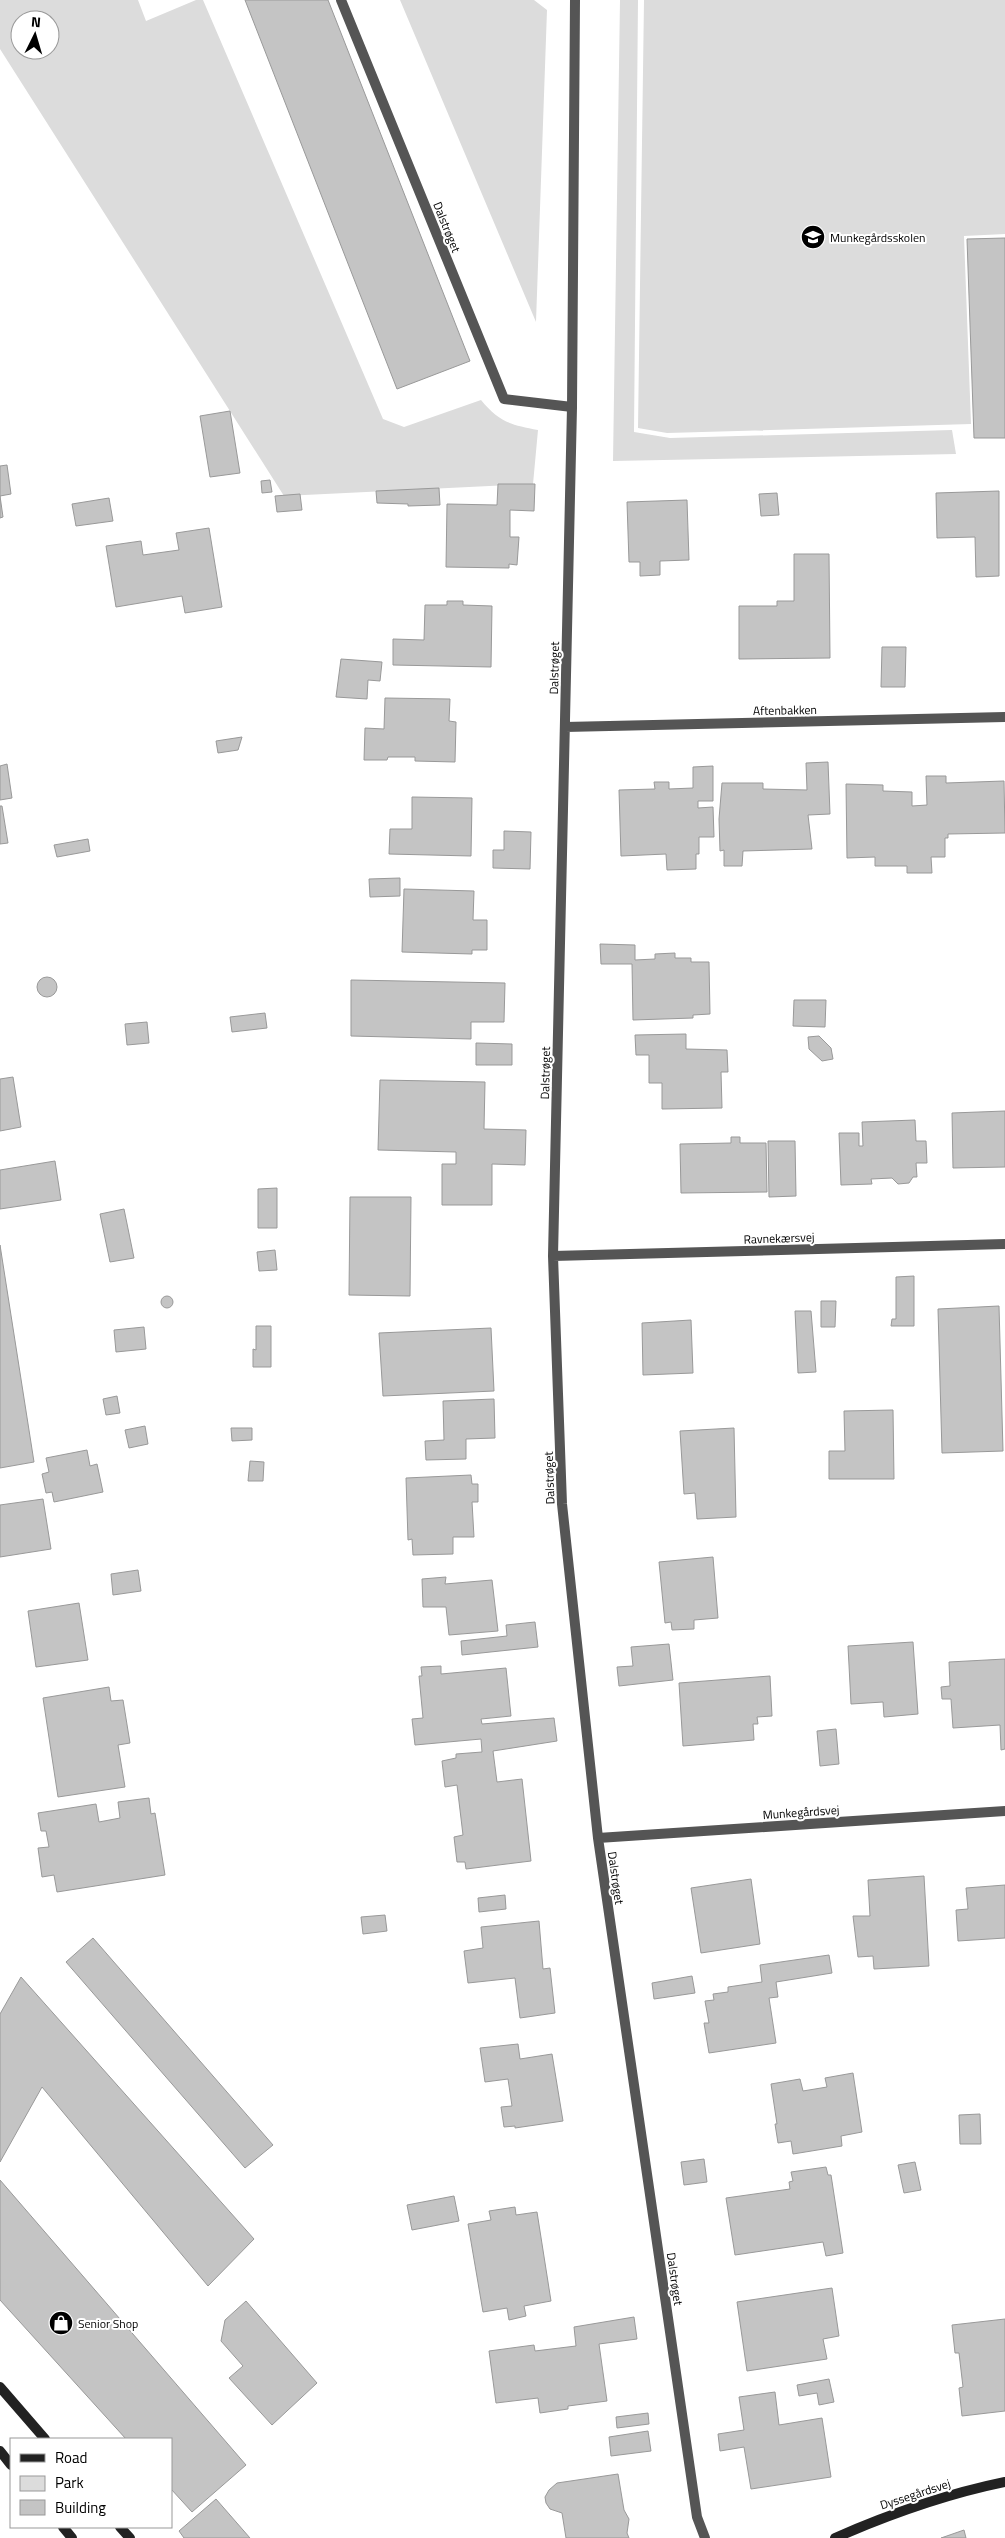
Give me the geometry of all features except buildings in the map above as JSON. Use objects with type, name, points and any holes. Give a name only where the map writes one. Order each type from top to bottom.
[{"type":"street","name":"Dalstrøget","points":[[341,0],[504,399],[572,407]]},
{"type":"street","name":"Dalstrøget","points":[[575,0],[572,407],[553,1256],[562,1504],[598,1838],[697,2517],[705,2538]]},
{"type":"street","name":"Aftenbakken","points":[[565,727],[1005,718]]},
{"type":"street","name":"Ravnekærsvej","points":[[553,1256],[1005,1244]]},
{"type":"street","name":"Munkegårdsvej","points":[[598,1838],[1005,1811]]},
{"type":"street","points":[[0,2387],[44,2438]]},
{"type":"street","points":[[0,2451],[10,2464]]},
{"type":"street","name":"Dyssegårdsvej","points":[[835,2538],[891,2514],[977,2488],[1005,2482]]},
{"type":"street","points":[[64,2528],[72,2538]]},
{"type":"street","points":[[121,2528],[130,2538]]},
{"type":"green space","points":[[0,0],[138,0],[146,21],[196,0],[203,0],[383,419],[404,427],[481,400],[500,418],[520,426],[538,430],[533,484],[284,496],[0,49]]},
{"type":"green space","points":[[400,0],[534,0],[547,10],[536,322]]},
{"type":"green space","points":[[620,0],[638,0],[634,432],[670,438],[952,430],[956,454],[613,461]]},
{"type":"green space","name":"Munkegårdsskolen","points":[[644,0],[1005,0],[1005,234],[964,236],[971,424],[667,433],[638,428]]},
{"type":"place","name":"Munkegårdsskolen","points":[[813,237]]},
{"type":"place","name":"Senior Shop","points":[[61,2323]]}]
